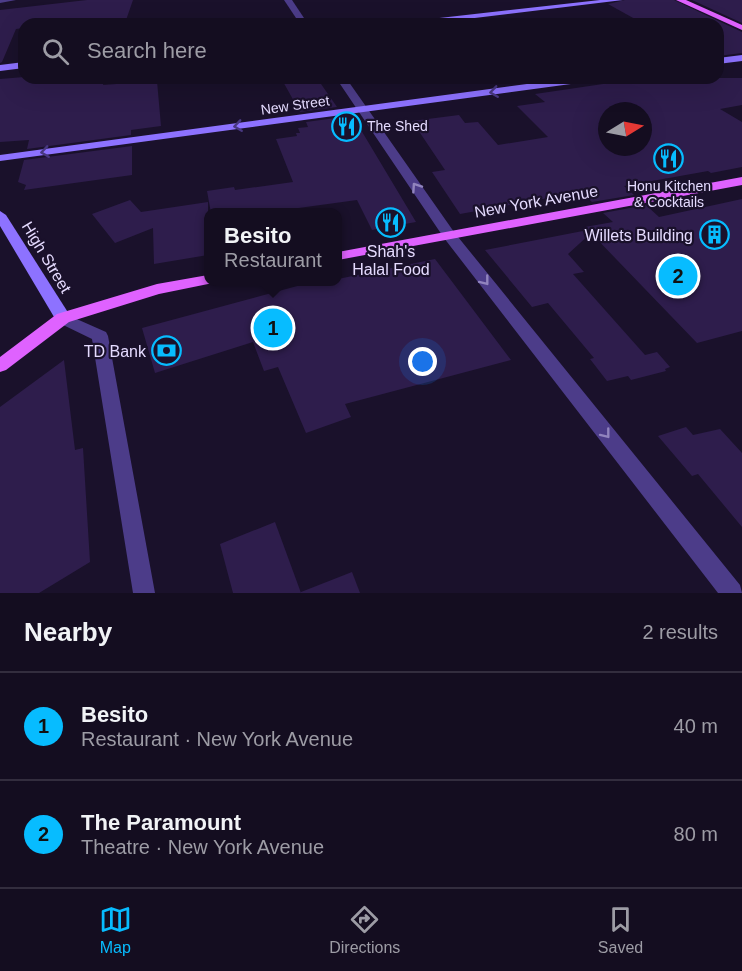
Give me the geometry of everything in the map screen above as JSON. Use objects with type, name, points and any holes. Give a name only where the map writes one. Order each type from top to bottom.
[{"type":"main road","points":[[680,0],[720,18]]},
{"type":"main road","points":[[724,20],[742,28]]},
{"type":"main road","name":"New York Avenue","points":[[342,255],[741,183]]},
{"type":"main road","points":[[0,366],[63,318],[156,289],[204,281]]},
{"type":"street","points":[[0,1],[12,0]]},
{"type":"street","points":[[288,0],[300,18]]},
{"type":"street","points":[[458,18],[620,0]]},
{"type":"street","points":[[724,60],[742,58]]},
{"type":"street","points":[[0,68],[18,66]]},
{"type":"street","points":[[345,84],[449,235],[732,593]]},
{"type":"street","name":"New Street","points":[[0,158],[549,84]]},
{"type":"street","name":"High Street","points":[[0,215],[63,318]]},
{"type":"street","points":[[63,318],[100,336],[144,593]]},
{"type":"building","points":[[87,0],[133,0],[127,18],[18,18],[18,29],[0,63],[0,10]]},
{"type":"building","points":[[625,0],[674,0],[712,18],[633,18],[608,4]]},
{"type":"building","points":[[692,0],[742,0],[742,23]]},
{"type":"building","points":[[724,24],[742,32],[742,53],[724,55]]},
{"type":"building","points":[[18,78],[18,84],[157,84],[161,126],[131,130],[131,135],[27,149],[29,140],[0,142],[0,79]]},
{"type":"building","points":[[724,78],[742,78],[742,105],[720,109],[742,122],[742,167],[624,186],[634,195],[592,202],[581,192],[460,214],[432,172],[445,170],[412,121],[459,115],[465,123],[478,122],[498,145],[548,137],[517,106],[545,102],[535,94],[603,84],[724,84]]},
{"type":"building","points":[[284,84],[321,84],[337,107],[300,112]]},
{"type":"building","points":[[343,117],[346,121],[355,120],[416,222],[372,230],[357,200],[299,208],[210,208],[207,191],[234,187],[235,190],[293,182],[276,139],[297,136],[296,133],[300,133],[298,128],[308,127],[306,122]]},
{"type":"building","points":[[132,146],[132,175],[24,190],[26,185],[18,182],[24,160]]},
{"type":"building","points":[[742,199],[742,331],[697,343],[591,233],[568,254],[584,272],[573,274],[645,355],[657,352],[670,367],[665,369],[666,371],[631,380],[628,376],[607,381],[590,359],[594,358],[548,303],[532,307],[485,250],[588,230],[585,227],[613,222],[603,213],[646,205],[659,217]]},
{"type":"building","points":[[130,200],[141,212],[208,202],[208,208],[204,208],[204,256],[154,264],[153,228],[115,243],[92,214]]},
{"type":"building","points":[[435,259],[511,360],[345,404],[351,417],[306,433],[278,367],[264,371],[253,342],[155,373],[142,328],[297,286],[342,286],[342,278]]},
{"type":"building","points":[[64,360],[75,450],[83,448],[90,562],[39,593],[0,593],[0,407]]},
{"type":"building","points":[[686,427],[693,435],[720,429],[742,453],[742,527],[698,474],[692,476],[658,436]]},
{"type":"building","points":[[275,522],[301,593],[233,593],[220,544]]},
{"type":"building","points":[[352,572],[360,593],[301,593],[301,592]]},
{"type":"place","name":"The Shed","points":[[346,126]]},
{"type":"place","name":"Honu Kitchen & Cocktails","points":[[669,159]]},
{"type":"place","name":"Shah's Halal Food","points":[[391,223]]},
{"type":"place","name":"Willets Building","points":[[714,235]]},
{"type":"place","name":"The Paramount","points":[[678,276]]},
{"type":"place","name":"Besito","points":[[273,328]]},
{"type":"place","name":"TD Bank","points":[[167,351]]}]
